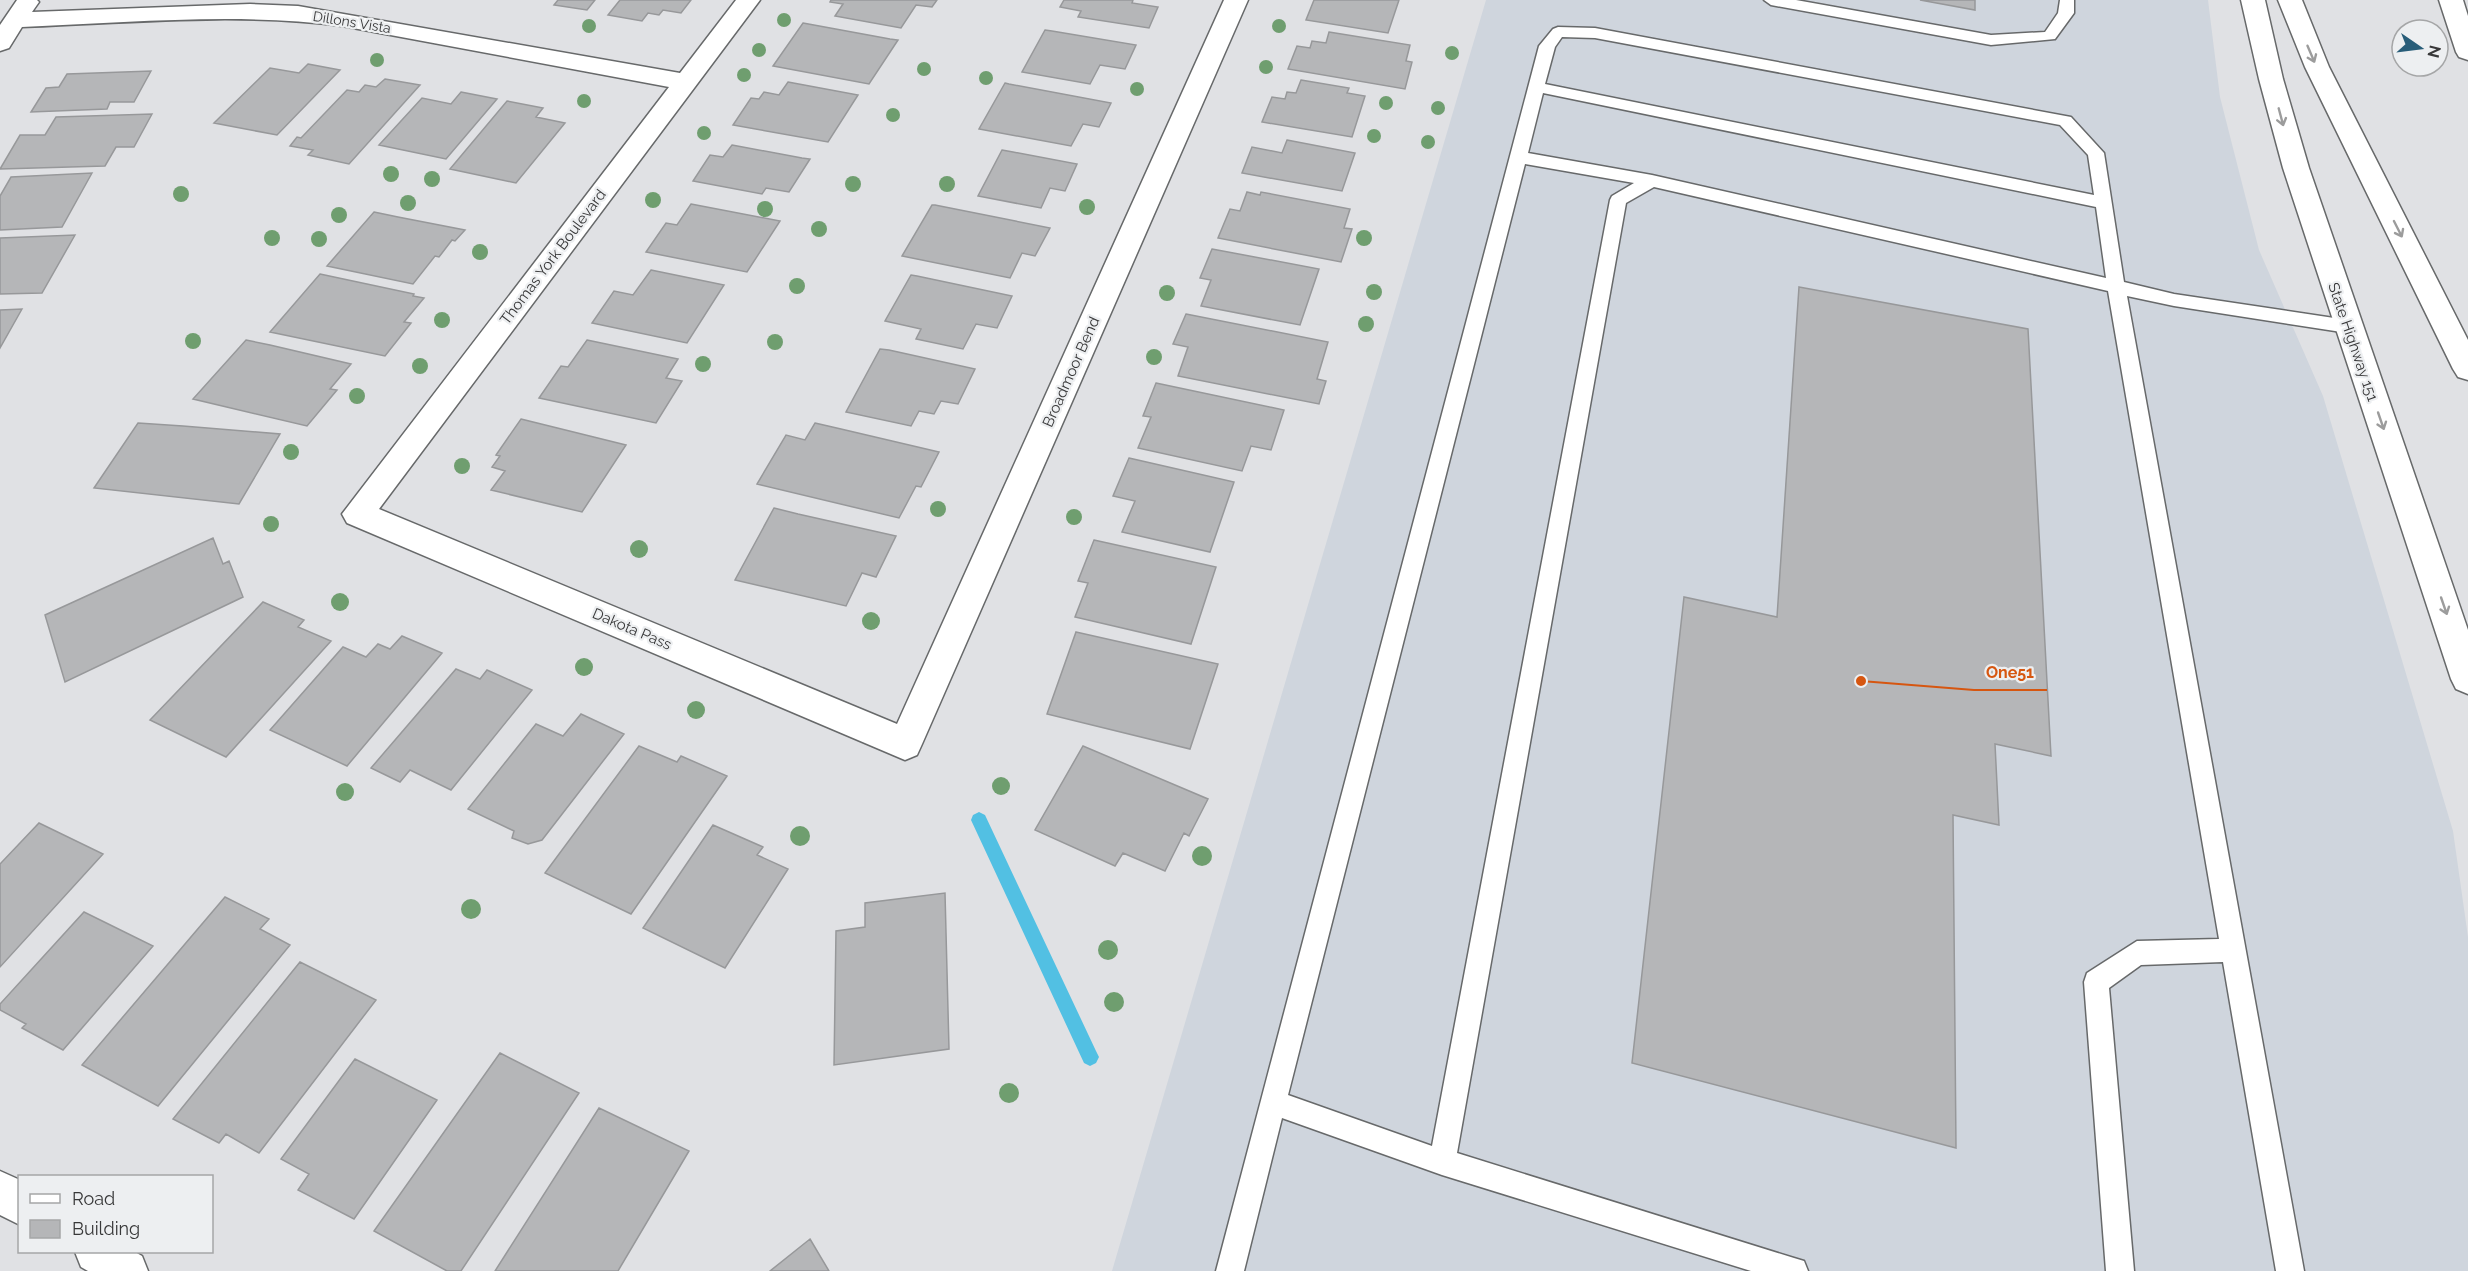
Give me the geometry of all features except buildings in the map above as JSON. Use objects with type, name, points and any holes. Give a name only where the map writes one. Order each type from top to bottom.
[{"type":"main road","name":"Thomas York Boulevard","points":[[358,514],[748,0]]},
{"type":"main road","name":"Broadmoor Bend","points":[[905,744],[1236,0]]},
{"type":"main road","name":"State Highway 151","points":[[2253,0],[2271,79],[2296,168],[2468,679]]},
{"type":"main road","points":[[2290,0],[2317,67],[2468,369]]},
{"type":"main road","points":[[2451,0],[2468,52]]},
{"type":"main road","name":"Dillons Vista","points":[[21,10],[298,13],[342,19],[685,82]]},
{"type":"main road","points":[[0,43],[21,10]]},
{"type":"main road","name":"Dakota Pass","points":[[358,514],[905,744]]},
{"type":"main road","points":[[0,1192],[18,1203]]},
{"type":"main road","points":[[99,1253],[127,1271]]},
{"type":"lane","points":[[1771,0],[1991,40],[2050,36],[2066,12],[2067,0]]},
{"type":"lane","points":[[1230,1271],[1547,46],[1558,32],[1595,33],[2065,121],[2096,153],[2116,286],[2290,1271]]},
{"type":"lane","points":[[1537,87],[2103,203]]},
{"type":"lane","points":[[1518,157],[1652,182],[2174,300],[2348,326]]},
{"type":"lane","points":[[1442,1162],[1618,200],[1652,182]]},
{"type":"lane","points":[[2120,1271],[2096,982],[2137,954],[2233,950]]},
{"type":"lane","points":[[1274,1102],[1442,1162],[1794,1271]]},
{"type":"shaded area","points":[[1486,0],[2208,0],[2220,97],[2259,250],[2323,396],[2453,831],[2468,937],[2468,1271],[1112,1271]]},
{"type":"waterway","points":[[979,820],[1090,1057]]},
{"type":"place","name":"One51","points":[[1861,681]]}]
